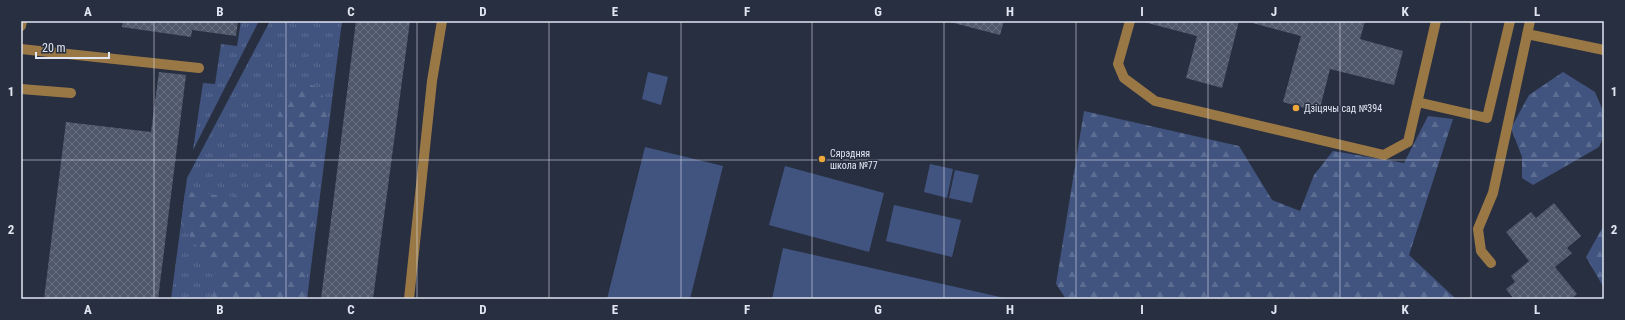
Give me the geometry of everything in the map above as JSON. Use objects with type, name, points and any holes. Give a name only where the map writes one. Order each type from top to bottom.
[{"type":"street","points":[[21,26],[22,21]]},
{"type":"street","points":[[409,299],[432,81],[442,21]]},
{"type":"street","points":[[1130,21],[1118,64],[1124,78],[1155,101],[1384,155],[1408,142],[1436,21]]},
{"type":"street","points":[[1417,102],[1487,118],[1510,21]]},
{"type":"street","points":[[1491,263],[1481,251],[1478,229],[1493,193],[1530,21]]},
{"type":"street","points":[[1527,34],[1604,50]]},
{"type":"street","points":[[21,49],[199,68]]},
{"type":"street","points":[[21,89],[71,93]]},
{"type":"green space","points":[[241,21],[259,21],[193,150],[203,83],[215,84],[221,44],[237,46]]},
{"type":"green space","points":[[270,21],[342,21],[307,299],[171,299],[187,178]]},
{"type":"green space","points":[[648,72],[668,77],[661,105],[642,99]]},
{"type":"green space","points":[[1563,72],[1595,92],[1604,113],[1604,135],[1599,147],[1533,185],[1522,178],[1522,157],[1511,128],[1529,95]]},
{"type":"green space","points":[[306,82],[319,89],[328,106],[304,299],[211,299],[219,279],[181,223],[185,192],[240,197],[269,184],[277,120],[283,93]]},
{"type":"green space","points":[[1084,111],[1239,146],[1272,200],[1300,211],[1314,175],[1333,151],[1404,163],[1428,116],[1453,119],[1409,255],[1456,299],[1066,299],[1056,284]]},
{"type":"green space","points":[[645,147],[723,166],[690,299],[607,299]]},
{"type":"green space","points":[[930,164],[953,169],[947,198],[924,192]]},
{"type":"green space","points":[[785,166],[884,193],[869,252],[769,225]]},
{"type":"green space","points":[[955,170],[979,175],[972,203],[949,198]]},
{"type":"green space","points":[[894,205],[961,220],[952,257],[886,241]]},
{"type":"green space","points":[[1604,225],[1604,288],[1586,257]]},
{"type":"green space","points":[[783,248],[1009,299],[772,299]]},
{"type":"building","points":[[123,21],[238,21],[236,36],[192,30],[191,37],[122,27]]},
{"type":"building","points":[[356,21],[410,21],[373,299],[321,299]]},
{"type":"building","points":[[946,21],[1004,21],[1000,35]]},
{"type":"building","points":[[1140,21],[1239,21],[1222,88],[1186,78],[1197,36]]},
{"type":"building","points":[[1245,21],[1365,21],[1360,39],[1403,51],[1394,85],[1330,69],[1319,112],[1283,102],[1301,36]]},
{"type":"building","points":[[159,72],[186,75],[158,299],[44,299],[66,122],[151,132]]},
{"type":"building","points":[[1554,203],[1581,236],[1567,248],[1572,253],[1555,267],[1577,294],[1571,299],[1514,299],[1506,289],[1515,282],[1511,276],[1529,261],[1506,232],[1531,212],[1536,218]]},
{"type":"place","name":"Дзіцячы сад №394","points":[[1296,108]]},
{"type":"place","name":"Сярэдняя школа №77","points":[[822,159]]}]
